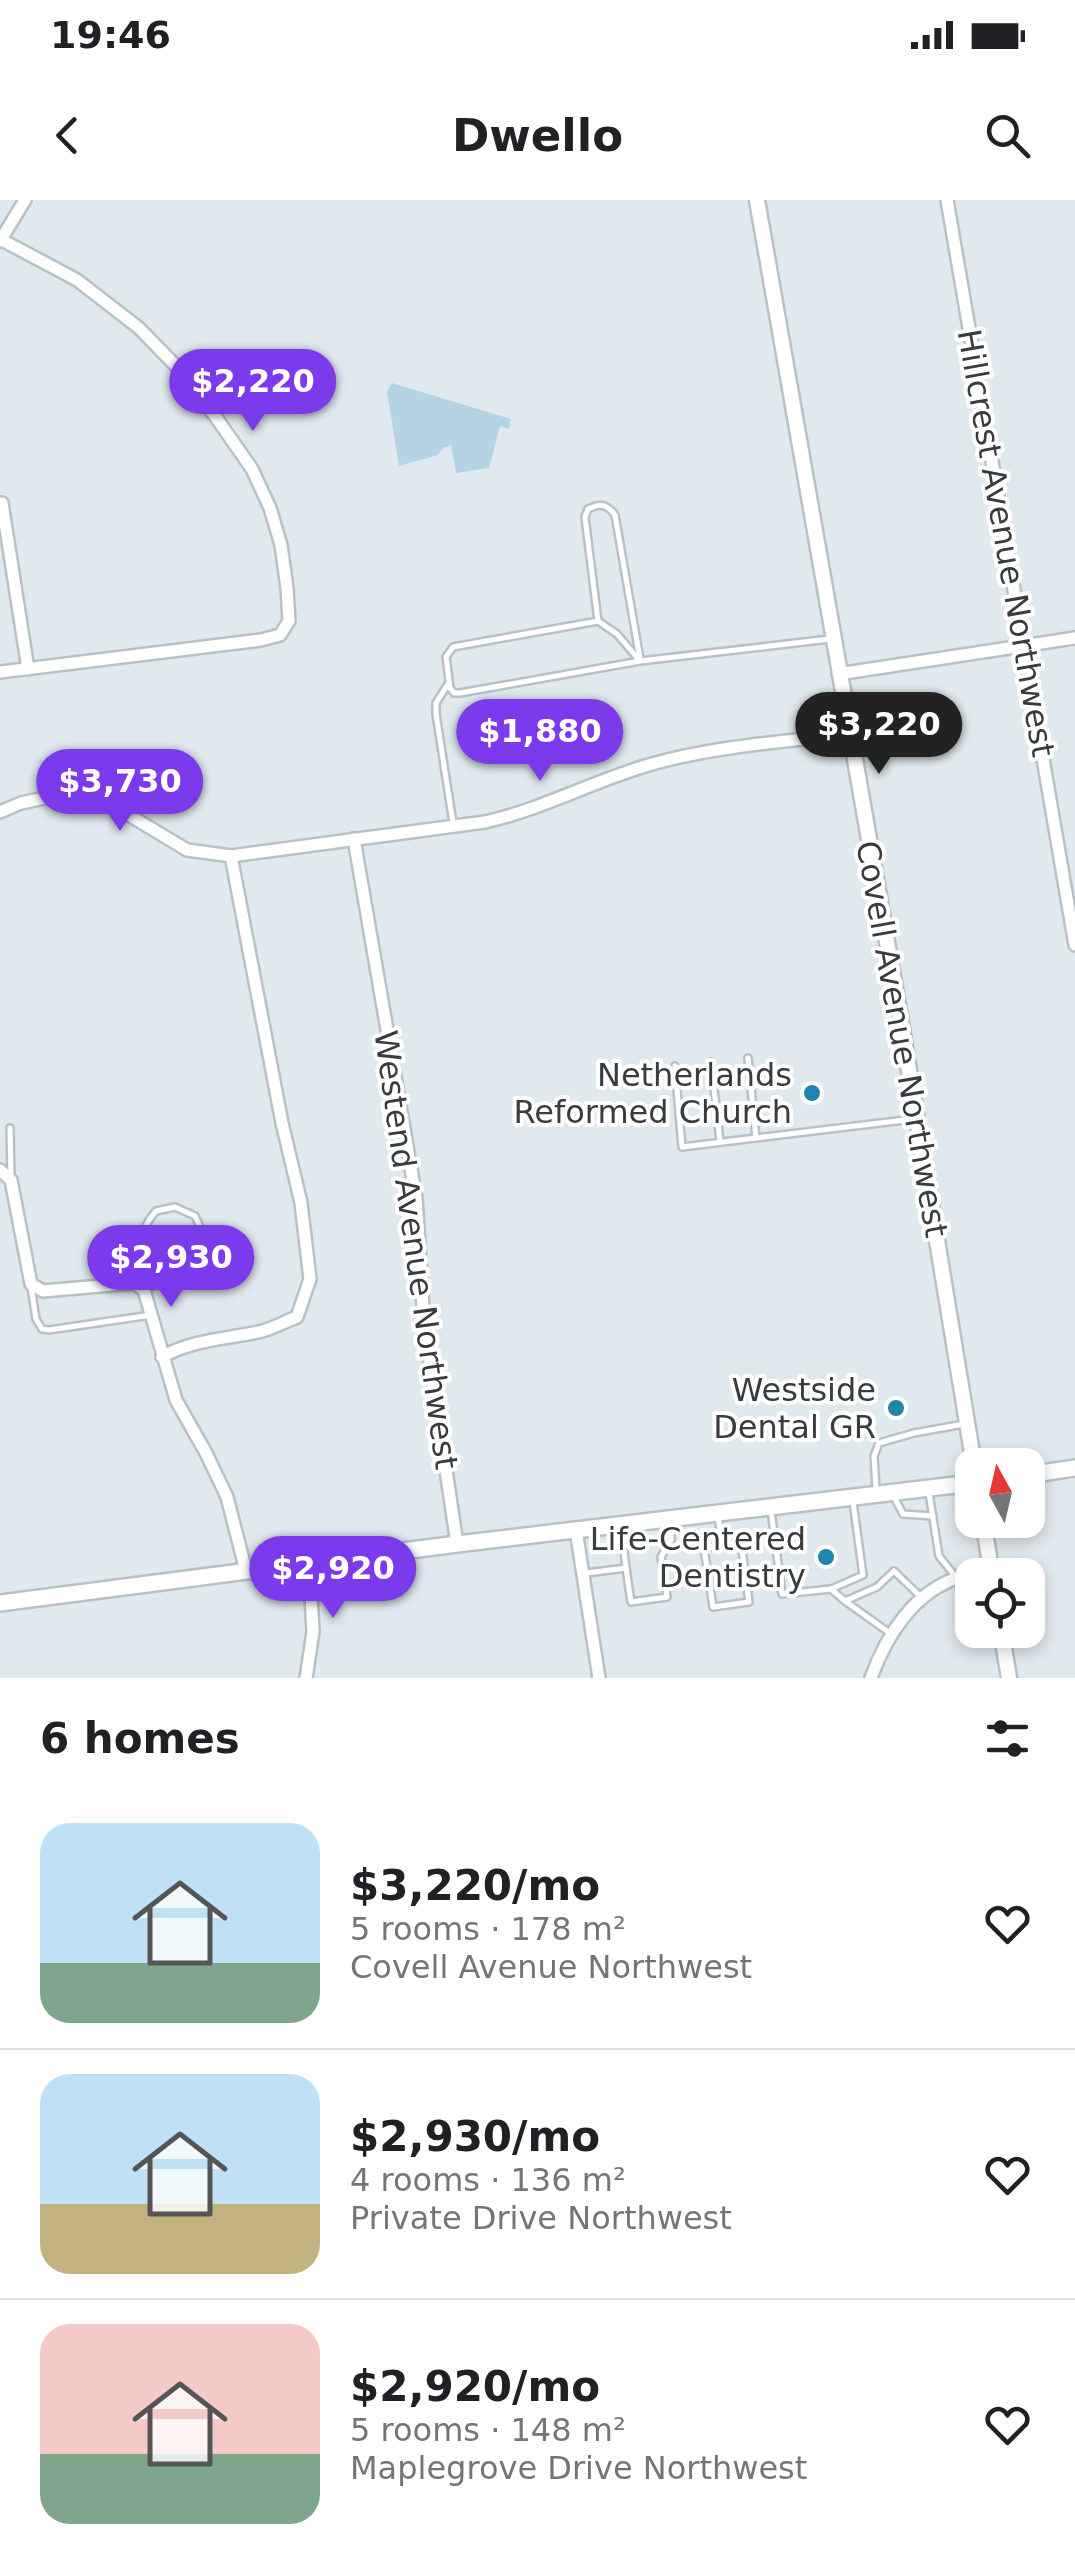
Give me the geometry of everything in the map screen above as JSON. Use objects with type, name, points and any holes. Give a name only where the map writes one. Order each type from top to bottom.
[{"type":"main road","points":[[1045,1472],[1075,1468]]},
{"type":"main road","points":[[0,1602],[955,1484]]},
{"type":"street","points":[[0,672],[280,635],[289,621],[281,545],[252,469],[175,365],[140,328],[77,280],[0,240],[26,200]]},
{"type":"street","name":"Covell Avenue Northwest","points":[[757,200],[971,1448]]},
{"type":"street","name":"Hillcrest Avenue Northwest","points":[[947,200],[1075,945]]},
{"type":"street","points":[[2,503],[28,669]]},
{"type":"street","points":[[838,674],[1075,638]]},
{"type":"street","points":[[0,812],[21,802],[63,794],[98,797],[187,850],[231,856],[521,814],[612,777],[684,756],[850,734]]},
{"type":"street","name":"Westend Avenue Northwest","points":[[354,839],[416,1198],[424,1322],[457,1544]]},
{"type":"street","points":[[162,1357],[196,1344],[264,1331],[297,1317],[310,1279],[301,1203],[231,856]]},
{"type":"street","points":[[0,1170],[11,1180],[31,1284],[43,1291],[134,1283],[144,1290],[176,1400],[227,1497],[246,1571]]},
{"type":"street","points":[[576,1530],[600,1678]]},
{"type":"street","points":[[306,1678],[313,1632],[309,1562]]},
{"type":"street","points":[[870,1678],[891,1634],[922,1598],[955,1579]]},
{"type":"street","points":[[1004,1648],[1009,1678]]},
{"type":"lane","points":[[598,621],[585,517],[588,508],[598,504],[609,507],[615,515],[640,661]]},
{"type":"lane","points":[[640,661],[598,621],[454,647],[446,657],[454,693],[460,693],[640,661],[833,639]]},
{"type":"lane","points":[[450,682],[436,703],[436,714],[454,826]]},
{"type":"lane","points":[[748,1058],[756,1138]]},
{"type":"lane","points":[[712,1062],[720,1142]]},
{"type":"lane","points":[[675,1066],[682,1147],[916,1118]]},
{"type":"lane","points":[[10,1128],[11,1180]]},
{"type":"lane","points":[[144,1290],[182,1274],[196,1266],[204,1235],[195,1216],[175,1207],[156,1211],[143,1230],[144,1247],[168,1279]]},
{"type":"lane","points":[[31,1284],[36,1319],[42,1329],[150,1316]]},
{"type":"lane","points":[[933,1516],[903,1514],[884,1493],[874,1456],[879,1443],[967,1423]]},
{"type":"lane","points":[[928,1488],[939,1556],[955,1576]]},
{"type":"lane","points":[[771,1506],[782,1594],[830,1589],[863,1575],[852,1497]]},
{"type":"lane","points":[[717,1513],[722,1545]]},
{"type":"lane","points":[[620,1524],[630,1602],[667,1597],[661,1557],[671,1540],[670,1518]]},
{"type":"lane","points":[[741,1542],[750,1602],[713,1607],[704,1548],[722,1545],[741,1542]]},
{"type":"lane","points":[[583,1574],[626,1568]]},
{"type":"lane","points":[[845,1601],[877,1586],[894,1570],[922,1598]]},
{"type":"lane","points":[[830,1589],[891,1634]]},
{"type":"shaded area","points":[[392,383],[511,419],[509,429],[500,426],[489,468],[456,473],[451,445],[438,455],[399,466],[387,391]]},
{"type":"place","name":"Netherlands Reformed Church","points":[[812,1093]]},
{"type":"place","name":"Westside Dental GR","points":[[896,1408]]},
{"type":"place","name":"Life-Centered Dentistry","points":[[826,1557]]}]
